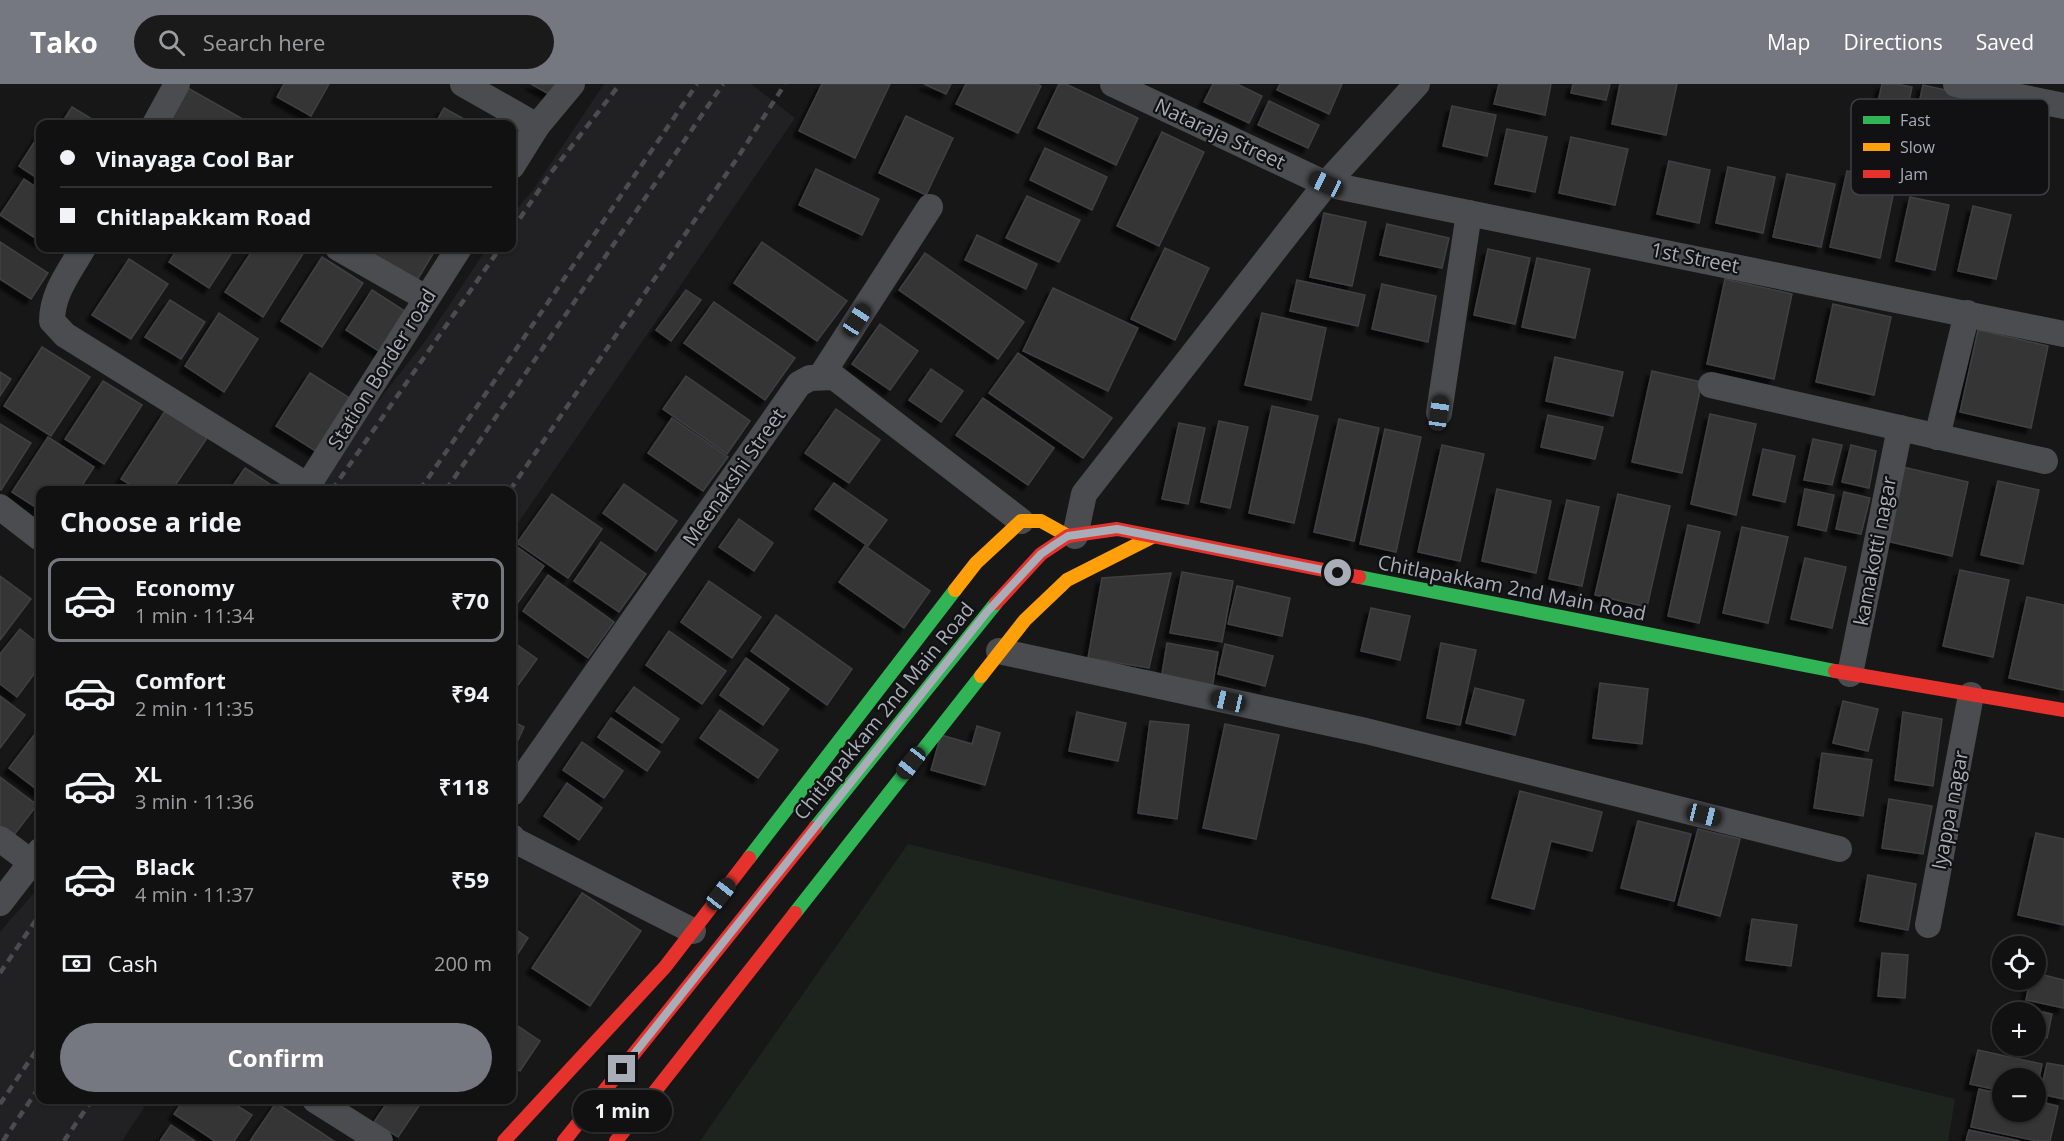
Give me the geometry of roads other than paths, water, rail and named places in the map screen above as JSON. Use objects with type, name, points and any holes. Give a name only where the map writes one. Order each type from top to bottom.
[{"type":"street","points":[[157,120],[177,84]]},
{"type":"street","points":[[463,84],[537,126]]},
{"type":"street","points":[[516,160],[537,126],[572,84]]},
{"type":"street","name":"Nataraja Street","points":[[1113,84],[1326,184]]},
{"type":"street","points":[[930,207],[821,376],[834,377],[1021,521],[1041,521],[1071,536],[1084,494],[1326,184],[1417,84]]},
{"type":"street","points":[[1956,84],[2030,99]]},
{"type":"street","points":[[2049,103],[2064,106]]},
{"type":"street","name":"1st Street","points":[[1326,184],[2064,334]]},
{"type":"street","points":[[1439,413],[1469,213]]},
{"type":"street","points":[[81,252],[56,294],[52,308],[52,321],[65,334],[304,486]]},
{"type":"street","points":[[345,252],[426,298]]},
{"type":"street","name":"Station Border road","points":[[308,486],[456,252]]},
{"type":"street","points":[[1937,437],[1967,313]]},
{"type":"street","name":"Meenakshi Street","points":[[516,787],[799,384],[810,378],[821,376]]},
{"type":"street","points":[[1711,385],[2045,461]]},
{"type":"street","name":"kamakotti nagar","points":[[1850,675],[1900,428]]},
{"type":"street","points":[[0,507],[36,535]]},
{"type":"street","points":[[504,1141],[665,967],[976,563],[1021,521]]},
{"type":"street","name":"Chitlapakkam 2nd Main Road","points":[[564,1141],[987,612],[1041,554],[1071,536],[1117,529],[1850,675],[2064,710]]},
{"type":"street","points":[[616,1141],[1025,620],[1067,580],[1152,537]]},
{"type":"street","points":[[999,651],[1366,731],[1839,849]]},
{"type":"street","name":"Iyappa nagar","points":[[1928,925],[1971,695]]},
{"type":"street","points":[[0,839],[36,857],[0,903]]},
{"type":"street","points":[[516,839],[693,931]]},
{"type":"street","points":[[321,1104],[380,1141]]},
{"type":"railway","points":[[516,224],[550,174],[620,84]]},
{"type":"railway","points":[[423,486],[697,84]]},
{"type":"railway","points":[[449,486],[723,84]]},
{"type":"railway","points":[[513,486],[736,160],[785,84]]},
{"type":"railway","points":[[335,486],[497,252]]},
{"type":"railway","points":[[0,973],[36,920]]},
{"type":"railway","points":[[0,1104],[36,1051]]},
{"type":"railway","points":[[3,1141],[36,1092]]},
{"type":"railway","points":[[64,1141],[89,1104]]}]
